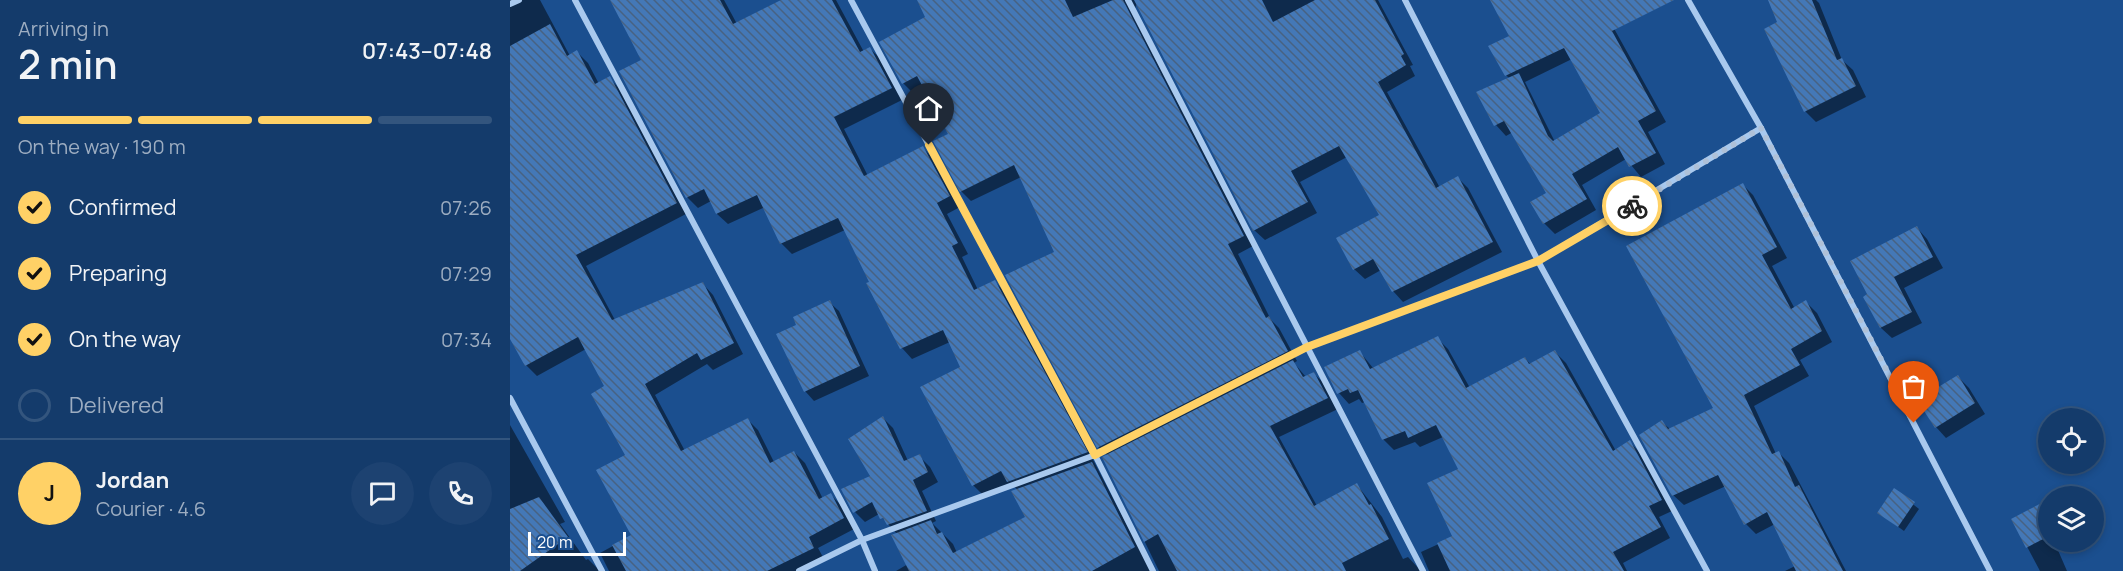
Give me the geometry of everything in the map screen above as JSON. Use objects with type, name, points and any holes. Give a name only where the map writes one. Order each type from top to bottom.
[{"type":"street","points":[[510,4],[519,0]]},
{"type":"street","points":[[575,0],[862,540],[875,571]]},
{"type":"street","points":[[851,0],[1095,455],[1153,571]]},
{"type":"street","points":[[1128,0],[1423,571]]},
{"type":"street","points":[[1405,0],[1538,261],[1707,571]]},
{"type":"street","points":[[1688,0],[1761,128],[1990,571]]},
{"type":"street","points":[[799,571],[862,540],[1095,455],[1307,347],[1538,261],[1761,128]]},
{"type":"street","points":[[510,398],[602,571]]},
{"type":"building","points":[[610,0],[720,0],[733,24],[781,0],[832,0],[860,52],[870,47],[892,88],[834,117],[864,176],[923,146],[950,196],[937,203],[958,243],[952,246],[974,290],[995,280],[1088,452],[1007,482],[1001,471],[972,486],[920,387],[960,367],[943,330],[900,349],[866,283],[869,282],[838,218],[780,244],[757,195],[716,214],[704,189],[686,198],[619,71],[641,60]]},
{"type":"building","points":[[917,0],[1065,0],[1073,17],[1113,0],[1123,0],[1244,236],[1228,244],[1266,318],[1269,316],[1288,351],[1097,448],[1005,275],[1054,252],[1014,165],[960,192],[933,141],[948,134],[917,76],[902,84],[879,42],[925,17]]},
{"type":"building","points":[[1134,0],[1262,0],[1273,22],[1315,0],[1375,0],[1404,54],[1401,56],[1406,65],[1378,82],[1436,188],[1458,176],[1493,242],[1392,292],[1373,259],[1353,270],[1336,238],[1379,215],[1339,146],[1291,171],[1308,202],[1253,231]]},
{"type":"building","points":[[1490,0],[1674,0],[1612,31],[1656,111],[1638,121],[1656,153],[1629,167],[1618,147],[1572,174],[1587,199],[1543,224],[1530,202],[1546,193],[1504,121],[1494,126],[1476,92],[1519,73],[1548,136],[1553,141],[1600,113],[1564,48],[1505,76],[1488,46],[1509,36]]},
{"type":"building","points":[[1768,0],[1812,0],[1837,60],[1842,58],[1856,86],[1804,112],[1764,29],[1777,22]]},
{"type":"building","points":[[550,24],[567,56],[577,50],[595,84],[610,76],[677,203],[576,255],[612,320],[703,282],[734,343],[701,360],[697,353],[645,384],[681,451],[748,418],[770,463],[794,451],[819,499],[831,493],[844,518],[809,537],[814,548],[767,571],[626,571],[612,545],[631,535],[596,470],[625,455],[591,394],[604,386],[578,337],[525,366],[510,339],[510,46]]},
{"type":"building","points":[[1743,183],[1777,247],[1762,255],[1791,309],[1806,300],[1822,331],[1791,349],[1800,365],[1744,395],[1772,454],[1779,451],[1795,487],[1799,485],[1843,571],[1796,571],[1767,512],[1744,525],[1718,475],[1672,496],[1639,435],[1662,420],[1668,429],[1713,408],[1626,246]]},
{"type":"building","points":[[1917,226],[1933,257],[1894,277],[1912,312],[1880,328],[1863,297],[1867,294],[1850,261]]},
{"type":"building","points":[[830,300],[860,366],[804,392],[776,334],[796,325],[793,317]]},
{"type":"building","points":[[1438,336],[1466,388],[1525,357],[1529,364],[1555,350],[1613,451],[1630,440],[1662,500],[1649,506],[1661,527],[1613,552],[1624,571],[1450,571],[1437,543],[1452,536],[1427,483],[1458,469],[1436,425],[1408,438],[1405,431],[1382,440],[1358,390],[1350,393],[1348,389],[1337,394],[1324,367],[1360,350],[1370,369]]},
{"type":"building","points":[[1293,360],[1303,377],[1314,372],[1328,398],[1270,426],[1314,506],[1357,483],[1389,539],[1342,563],[1346,571],[1177,571],[1158,534],[1144,542],[1102,457]]},
{"type":"building","points":[[1958,375],[1975,403],[1935,428],[1917,400]]},
{"type":"building","points":[[883,416],[904,461],[920,454],[928,472],[913,480],[927,511],[887,525],[883,518],[880,519],[872,502],[853,513],[841,489],[870,476],[848,439]]},
{"type":"building","points":[[1092,462],[1135,547],[1092,571],[909,571],[891,535],[931,520],[937,534],[942,532],[953,553],[1025,517],[1011,491]]},
{"type":"building","points":[[1894,488],[1915,502],[1898,527],[1877,513]]},
{"type":"building","points":[[539,497],[568,537],[520,571],[510,571],[510,509]]},
{"type":"building","points":[[2038,505],[2038,542],[2026,548],[2011,519]]},
{"type":"way so far","points":[[1632,206],[1761,128],[1914,423]]},
{"type":"route","points":[[929,145],[1095,455],[1307,347],[1538,261],[1632,206]]}]
